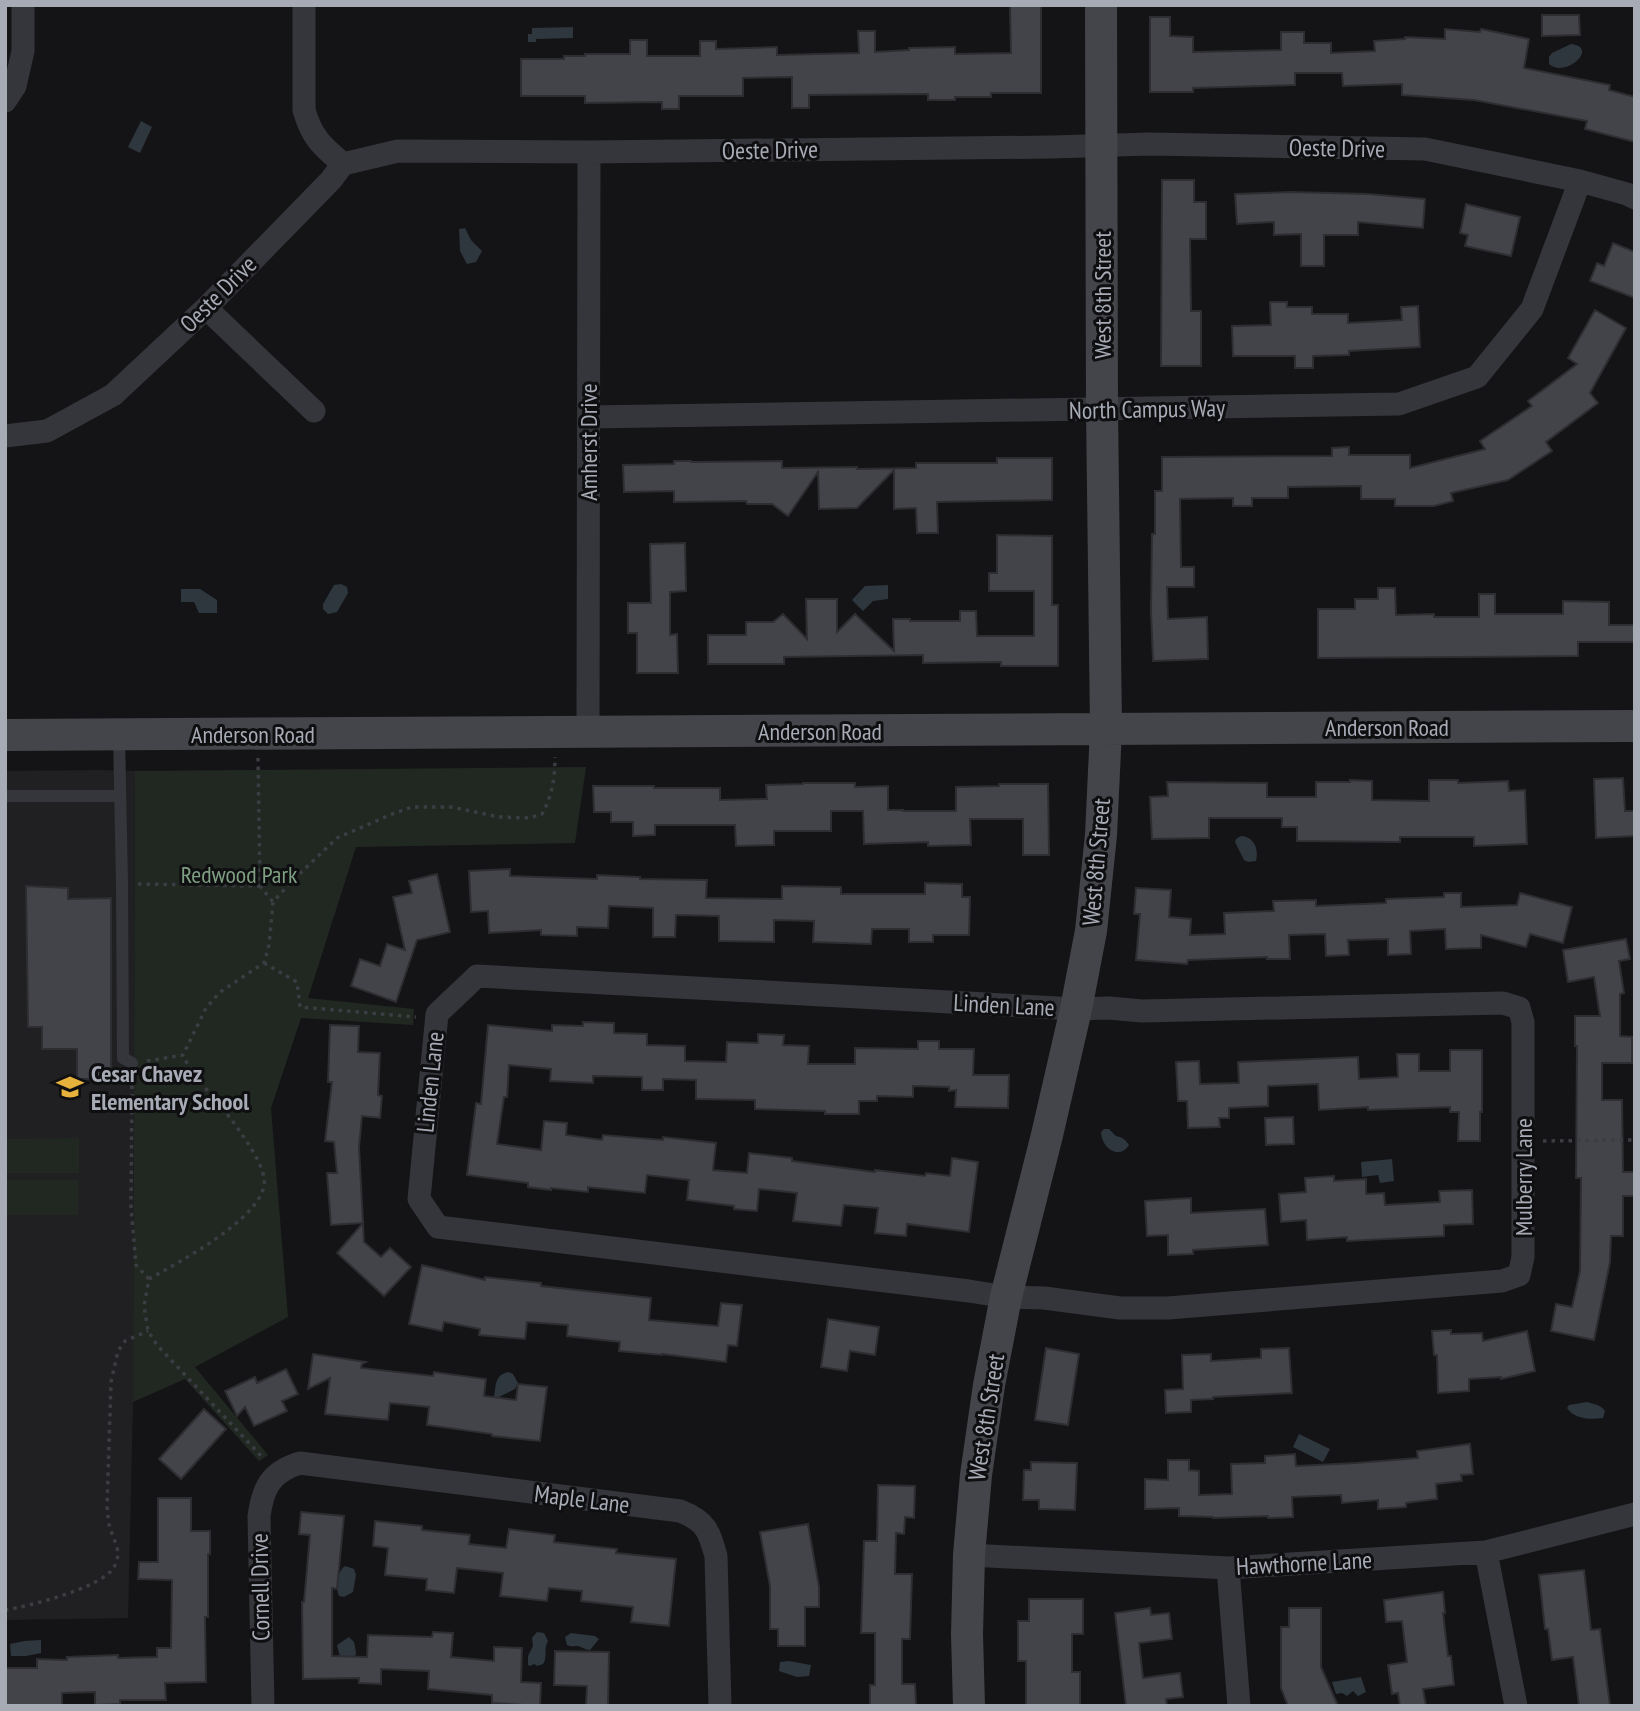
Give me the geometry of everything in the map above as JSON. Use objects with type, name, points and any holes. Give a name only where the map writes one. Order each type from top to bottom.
[{"type":"street","points":[[5,101],[15,86],[23,51],[23,5]]},
{"type":"street","points":[[303,5],[304,110],[309,126],[320,145],[344,164]]},
{"type":"street","name":"West 8th Street","points":[[969,1706],[969,1555],[976,1475],[987,1398],[1006,1297],[1076,1009],[1091,931],[1100,849],[1106,729],[1101,5]]},
{"type":"street","name":"Oeste Drive","points":[[5,436],[47,430],[113,395],[206,308],[344,164],[398,151],[589,152],[1150,144],[1425,149],[1580,181],[1635,198]]},
{"type":"street","name":"Amherst Drive","points":[[587,732],[589,152]]},
{"type":"street","name":"North Campus Way","points":[[589,417],[1399,404],[1477,377],[1532,309],[1580,181]]},
{"type":"street","points":[[206,308],[314,411]]},
{"type":"street","name":"Anderson Road","points":[[5,735],[1635,726]]},
{"type":"street","name":"Linden Lane","points":[[1006,1297],[438,1227],[419,1199],[437,1014],[477,976],[1076,1009]]},
{"type":"street","name":"Mulberry Lane","points":[[1006,1297],[1044,1298],[1120,1308],[1168,1308],[1502,1281],[1519,1275],[1523,1257],[1523,1022],[1519,1008],[1503,1003],[1142,1011],[1076,1009]]},
{"type":"street","name":"Maple Lane","points":[[277,1474],[300,1463],[680,1511],[695,1517],[709,1533],[716,1556],[720,1706]]},
{"type":"street","name":"Cornell Drive","points":[[263,1706],[259,1516],[262,1494],[277,1474]]},
{"type":"street","name":"Hawthorne Lane","points":[[969,1555],[1228,1568],[1486,1552],[1635,1514]]},
{"type":"street","points":[[1486,1552],[1516,1706]]},
{"type":"street","points":[[1228,1568],[1239,1706]]},
{"type":"lane","points":[[119,734],[122,1058],[132,1063]]},
{"type":"lane","points":[[5,796],[120,796]]},
{"type":"path","points":[[257,734],[260,886],[274,902]]},
{"type":"path","points":[[183,1055],[206,1008],[220,992],[264,963],[270,945],[274,902],[337,838],[412,807],[451,807],[509,817],[528,818],[541,814],[549,801],[555,764]]},
{"type":"path","points":[[122,884],[260,886]]},
{"type":"path","points":[[264,963],[297,982],[300,1007],[419,1017]]},
{"type":"path","points":[[149,1279],[136,1265],[132,1219],[132,1063],[183,1055]]},
{"type":"path","points":[[183,1055],[192,1072],[241,1133],[260,1164],[264,1185],[256,1204],[211,1243],[149,1279],[144,1306],[148,1331],[277,1474]]},
{"type":"path","points":[[1523,1141],[1635,1140]]},
{"type":"path","points":[[5,1610],[69,1593],[111,1572],[116,1564],[118,1554],[107,1507],[111,1382],[118,1351],[125,1341],[148,1331]]},
{"type":"shaded area","points":[[573,27],[573,38],[536,39],[536,42],[528,42],[528,34],[532,34],[532,28]]},
{"type":"shaded area","points":[[1571,44],[1582,50],[1577,61],[1563,68],[1549,64],[1552,53]]},
{"type":"shaded area","points":[[141,121],[152,127],[140,153],[128,147]]},
{"type":"shaded area","points":[[465,228],[471,240],[482,251],[476,262],[467,264],[460,251],[459,229]]},
{"type":"shaded area","points":[[334,585],[347,587],[348,593],[337,612],[328,614],[323,609],[323,604]]},
{"type":"shaded area","points":[[888,585],[888,599],[873,601],[863,611],[852,600],[865,586]]},
{"type":"shaded area","points":[[181,589],[200,589],[217,600],[217,613],[199,613],[194,602],[181,602]]},
{"type":"shaded area","name":"Cesar Chavez Elementary School","points":[[5,771],[135,771],[133,1402],[128,1618],[5,1620]]},
{"type":"shaded area","points":[[1241,836],[1249,838],[1254,844],[1256,861],[1244,860],[1235,842]]},
{"type":"shaded area","points":[[1109,1129],[1125,1140],[1129,1145],[1125,1150],[1116,1152],[1107,1147],[1101,1132]]},
{"type":"shaded area","points":[[1392,1159],[1394,1181],[1380,1183],[1378,1175],[1362,1177],[1361,1162]]},
{"type":"shaded area","points":[[509,1372],[518,1383],[515,1389],[495,1399],[497,1381],[501,1375]]},
{"type":"shaded area","points":[[1587,1402],[1605,1411],[1603,1418],[1583,1418],[1567,1408],[1569,1405]]},
{"type":"shaded area","points":[[1299,1434],[1330,1449],[1323,1462],[1293,1447]]},
{"type":"shaded area","points":[[345,1566],[354,1569],[356,1575],[353,1592],[344,1597],[339,1596],[337,1584],[340,1572]]},
{"type":"shaded area","points":[[537,1632],[544,1633],[548,1641],[545,1659],[543,1664],[530,1666],[528,1656],[533,1646],[532,1638]]},
{"type":"shaded area","points":[[571,1633],[599,1639],[590,1650],[570,1646],[567,1645],[565,1637]]},
{"type":"shaded area","points":[[349,1637],[354,1642],[356,1652],[354,1665],[340,1657],[337,1645]]},
{"type":"shaded area","points":[[41,1640],[41,1653],[11,1656],[10,1644]]},
{"type":"shaded area","points":[[780,1662],[811,1665],[809,1676],[797,1677],[779,1671]]},
{"type":"shaded area","points":[[1361,1677],[1366,1692],[1358,1696],[1353,1691],[1347,1696],[1336,1694],[1332,1682]]},
{"type":"green space","name":"Redwood Park","points":[[586,767],[575,843],[356,847],[308,998],[414,1009],[413,1025],[301,1018],[271,1108],[288,1317],[195,1367],[268,1455],[259,1461],[185,1379],[133,1402],[135,771]]},
{"type":"green space","points":[[79,1138],[79,1173],[5,1173],[5,1139]]},
{"type":"green space","points":[[5,1180],[79,1180],[78,1215],[5,1215]]},
{"type":"building","points":[[1010,5],[1041,5],[1041,93],[991,93],[991,97],[955,97],[955,100],[928,100],[928,94],[809,95],[809,108],[792,108],[792,77],[743,78],[743,96],[679,96],[679,109],[662,109],[662,102],[585,103],[585,96],[521,96],[521,59],[630,54],[630,40],[647,40],[647,56],[700,56],[700,41],[716,41],[716,49],[777,47],[777,55],[859,53],[858,31],[875,31],[875,52],[955,47],[955,54],[1011,53]]},
{"type":"building","points":[[1542,15],[1579,15],[1580,35],[1542,36]]},
{"type":"building","points":[[1150,17],[1170,17],[1170,36],[1193,37],[1193,52],[1281,50],[1281,32],[1304,32],[1304,43],[1331,43],[1331,53],[1375,51],[1374,41],[1405,37],[1445,39],[1445,29],[1480,32],[1481,29],[1529,39],[1524,68],[1610,85],[1609,90],[1635,97],[1635,142],[1585,129],[1587,121],[1474,100],[1402,95],[1402,84],[1343,86],[1342,73],[1295,73],[1295,85],[1150,92]]},
{"type":"building","points":[[1162,180],[1194,180],[1194,202],[1206,202],[1206,239],[1190,239],[1191,311],[1201,311],[1201,366],[1161,366]]},
{"type":"building","points":[[1290,192],[1425,199],[1423,228],[1358,222],[1358,235],[1324,235],[1324,266],[1301,266],[1301,234],[1274,235],[1274,222],[1237,224],[1235,194]]},
{"type":"building","points":[[1466,204],[1520,217],[1511,256],[1465,246],[1468,235],[1460,233]]},
{"type":"building","points":[[1613,243],[1635,252],[1635,298],[1590,281],[1597,263],[1604,266]]},
{"type":"building","points":[[1270,302],[1287,302],[1287,307],[1312,307],[1312,314],[1348,314],[1348,323],[1402,320],[1401,307],[1418,306],[1420,347],[1313,356],[1313,368],[1295,368],[1295,356],[1233,356],[1232,326],[1271,325]]},
{"type":"building","points":[[1595,310],[1626,328],[1590,393],[1598,403],[1546,442],[1552,451],[1508,480],[1451,493],[1453,501],[1434,506],[1395,506],[1395,499],[1361,499],[1361,486],[1288,487],[1288,498],[1252,498],[1252,506],[1233,506],[1233,498],[1180,499],[1181,567],[1194,567],[1194,587],[1167,587],[1168,619],[1207,617],[1208,659],[1153,661],[1152,534],[1155,534],[1155,491],[1162,491],[1162,457],[1332,456],[1332,448],[1349,447],[1349,455],[1410,455],[1410,468],[1485,449],[1480,441],[1532,406],[1528,401],[1577,364],[1568,358]]},
{"type":"building","points":[[997,458],[1052,458],[1052,500],[937,502],[938,533],[917,533],[916,508],[894,509],[894,470],[857,508],[819,509],[818,472],[788,516],[772,504],[747,504],[746,501],[674,502],[674,491],[624,492],[623,465],[674,464],[674,461],[782,461],[782,468],[916,468],[916,463],[997,463]]},
{"type":"building","points":[[997,535],[1052,536],[1052,605],[1058,605],[1058,666],[1001,666],[1001,662],[923,663],[923,655],[784,657],[784,664],[708,664],[708,635],[746,635],[746,622],[773,622],[783,614],[807,639],[806,599],[837,599],[837,632],[855,614],[894,651],[893,619],[960,621],[960,611],[976,611],[977,636],[1034,636],[1034,591],[989,591],[989,573],[997,573]]},
{"type":"building","points":[[685,543],[686,591],[670,592],[670,635],[677,634],[678,673],[637,673],[637,633],[628,633],[628,603],[651,603],[650,544]]},
{"type":"building","points":[[1378,588],[1395,588],[1396,615],[1479,617],[1479,594],[1495,594],[1495,614],[1563,614],[1563,601],[1609,602],[1609,625],[1635,625],[1635,642],[1578,642],[1578,656],[1318,658],[1318,609],[1355,609],[1355,599],[1378,599]]},
{"type":"building","points":[[1623,778],[1625,811],[1635,811],[1635,836],[1596,838],[1594,779]]},
{"type":"building","points":[[1429,780],[1458,780],[1458,783],[1508,781],[1509,791],[1525,790],[1527,844],[1474,846],[1474,837],[1400,837],[1400,842],[1297,841],[1297,827],[1282,827],[1282,818],[1209,818],[1209,838],[1152,839],[1150,797],[1168,796],[1167,782],[1267,783],[1267,797],[1316,797],[1316,782],[1372,781],[1372,800],[1429,801]]},
{"type":"building","points":[[855,783],[855,787],[888,786],[888,810],[903,811],[956,811],[956,787],[1048,784],[1049,855],[1023,855],[1023,819],[970,819],[971,845],[928,846],[928,842],[864,844],[863,811],[831,811],[831,831],[774,831],[774,845],[736,846],[735,825],[655,825],[655,835],[633,836],[633,822],[611,822],[611,812],[594,812],[593,786],[720,788],[720,800],[767,799],[766,785]]},
{"type":"building","points":[[510,869],[510,876],[597,879],[597,875],[707,880],[706,898],[782,899],[782,886],[841,887],[841,894],[925,894],[925,883],[962,884],[962,897],[970,897],[969,935],[933,935],[933,942],[909,942],[909,929],[872,929],[871,944],[813,942],[814,921],[774,920],[774,942],[719,941],[719,916],[676,915],[675,937],[653,937],[653,908],[609,906],[608,928],[577,927],[577,936],[541,935],[541,930],[489,933],[488,911],[471,912],[469,871]]},
{"type":"building","points":[[437,874],[450,932],[417,940],[396,1002],[351,986],[360,959],[380,966],[387,944],[405,950],[393,897],[412,893],[409,881]]},
{"type":"building","points":[[26,886],[68,888],[68,899],[111,898],[111,1079],[77,1079],[77,1049],[42,1049],[42,1027],[28,1027]]},
{"type":"building","points":[[1136,888],[1171,890],[1169,917],[1191,919],[1190,935],[1225,934],[1224,913],[1274,911],[1273,901],[1316,900],[1316,906],[1386,903],[1386,899],[1444,897],[1444,893],[1461,893],[1461,907],[1517,905],[1520,893],[1572,907],[1563,943],[1530,934],[1526,947],[1481,935],[1481,948],[1446,949],[1445,929],[1410,931],[1411,954],[1388,955],[1388,939],[1348,940],[1349,955],[1326,956],[1325,934],[1289,935],[1290,959],[1267,957],[1188,960],[1187,964],[1136,960],[1140,914],[1134,914]]},
{"type":"building","points":[[1626,939],[1630,959],[1619,961],[1624,993],[1620,994],[1620,1036],[1632,1037],[1632,1063],[1602,1063],[1602,1100],[1622,1100],[1623,1172],[1634,1172],[1634,1196],[1623,1196],[1623,1236],[1611,1236],[1610,1262],[1594,1340],[1551,1331],[1556,1304],[1572,1307],[1580,1271],[1581,1178],[1576,1178],[1575,1016],[1600,1016],[1594,977],[1568,982],[1563,950]]},
{"type":"building","points":[[583,1022],[614,1023],[614,1033],[647,1034],[647,1045],[685,1046],[685,1061],[726,1062],[727,1042],[758,1043],[758,1034],[784,1035],[783,1045],[809,1046],[808,1064],[855,1064],[855,1048],[918,1049],[918,1041],[939,1041],[939,1049],[974,1049],[973,1075],[1009,1075],[1008,1108],[955,1107],[956,1090],[949,1091],[949,1087],[913,1086],[913,1097],[877,1096],[877,1101],[859,1101],[859,1114],[755,1109],[755,1100],[696,1099],[696,1080],[663,1079],[663,1090],[642,1090],[642,1077],[593,1076],[593,1083],[550,1081],[551,1069],[509,1065],[507,1097],[504,1097],[497,1144],[541,1150],[544,1121],[567,1123],[566,1135],[602,1140],[603,1135],[663,1140],[663,1137],[716,1143],[713,1170],[747,1173],[749,1153],[875,1172],[925,1176],[926,1173],[950,1176],[952,1158],[978,1162],[969,1232],[907,1224],[906,1236],[875,1233],[878,1208],[844,1205],[841,1226],[793,1221],[797,1193],[759,1189],[757,1211],[734,1209],[734,1206],[687,1200],[689,1180],[647,1175],[645,1193],[588,1187],[588,1192],[551,1190],[528,1187],[528,1183],[467,1175],[476,1103],[481,1104],[488,1025],[552,1031],[552,1025],[583,1026]]},
{"type":"building","points":[[330,1025],[359,1026],[358,1052],[380,1053],[378,1095],[382,1096],[380,1118],[362,1116],[359,1147],[363,1223],[331,1225],[327,1173],[337,1173],[334,1142],[325,1141],[332,1082],[328,1082]]},
{"type":"building","points":[[1450,1050],[1482,1050],[1480,1141],[1458,1141],[1459,1112],[1450,1112],[1450,1107],[1319,1110],[1318,1084],[1268,1086],[1268,1106],[1229,1108],[1229,1118],[1219,1118],[1220,1127],[1188,1128],[1187,1101],[1178,1101],[1176,1062],[1199,1061],[1200,1084],[1239,1083],[1238,1062],[1358,1057],[1359,1079],[1398,1077],[1397,1054],[1419,1054],[1419,1071],[1450,1071]]},
{"type":"building","points":[[1293,1117],[1294,1144],[1266,1145],[1265,1118]]},
{"type":"building","points":[[1334,1176],[1334,1181],[1366,1179],[1366,1194],[1384,1193],[1385,1205],[1440,1202],[1439,1191],[1472,1190],[1473,1224],[1444,1225],[1444,1236],[1347,1241],[1347,1237],[1307,1240],[1306,1220],[1281,1222],[1279,1194],[1306,1192],[1305,1178]]},
{"type":"building","points":[[1191,1198],[1191,1213],[1265,1209],[1268,1245],[1193,1250],[1193,1254],[1168,1255],[1168,1235],[1147,1236],[1145,1201]]},
{"type":"building","points":[[363,1223],[364,1242],[381,1257],[390,1248],[411,1267],[384,1296],[337,1253]]},
{"type":"building","points":[[422,1265],[485,1280],[485,1277],[541,1283],[541,1286],[651,1298],[649,1320],[718,1326],[721,1303],[742,1305],[737,1346],[728,1345],[726,1362],[619,1351],[620,1342],[567,1336],[568,1325],[527,1322],[525,1339],[479,1335],[480,1329],[444,1322],[442,1331],[409,1324]]},
{"type":"building","points":[[828,1319],[879,1327],[875,1355],[850,1351],[847,1371],[821,1367]]},
{"type":"building","points":[[1451,1330],[1451,1334],[1482,1333],[1483,1341],[1527,1331],[1535,1371],[1501,1379],[1469,1379],[1469,1391],[1438,1393],[1437,1355],[1434,1355],[1432,1331]]},
{"type":"building","points":[[1046,1348],[1079,1354],[1068,1425],[1035,1420]]},
{"type":"building","points":[[1289,1348],[1292,1393],[1191,1400],[1191,1412],[1166,1413],[1165,1390],[1183,1389],[1182,1355],[1211,1354],[1211,1361],[1261,1358],[1261,1349]]},
{"type":"building","points":[[313,1354],[366,1362],[361,1368],[433,1376],[434,1372],[486,1379],[484,1396],[516,1400],[518,1384],[547,1387],[540,1441],[427,1425],[429,1407],[390,1403],[388,1420],[325,1414],[330,1378],[308,1389]]},
{"type":"building","points":[[286,1369],[298,1394],[282,1401],[287,1411],[254,1426],[245,1407],[237,1416],[225,1391],[255,1377],[257,1383]]},
{"type":"building","points":[[204,1409],[226,1429],[181,1479],[159,1459]]},
{"type":"building","points":[[1470,1444],[1473,1474],[1461,1475],[1462,1481],[1436,1484],[1437,1499],[1406,1503],[1406,1507],[1378,1509],[1378,1500],[1342,1503],[1341,1495],[1292,1497],[1293,1517],[1213,1518],[1179,1516],[1179,1508],[1145,1509],[1145,1479],[1168,1480],[1168,1460],[1189,1460],[1189,1470],[1199,1471],[1199,1495],[1232,1494],[1231,1464],[1265,1463],[1265,1456],[1295,1454],[1296,1466],[1356,1463],[1418,1458],[1417,1451]]},
{"type":"building","points":[[1031,1462],[1077,1463],[1075,1510],[1039,1509],[1039,1500],[1023,1500],[1024,1470],[1031,1470]]},
{"type":"building","points":[[878,1485],[915,1486],[914,1518],[905,1517],[904,1534],[896,1533],[895,1574],[912,1574],[910,1639],[902,1639],[902,1684],[915,1684],[916,1706],[870,1706],[870,1685],[875,1685],[875,1633],[861,1633],[864,1541],[877,1541]]},
{"type":"building","points":[[158,1498],[191,1498],[191,1531],[210,1531],[208,1617],[205,1617],[206,1682],[165,1683],[166,1700],[120,1700],[120,1704],[95,1705],[95,1692],[62,1693],[62,1706],[5,1706],[5,1668],[37,1668],[37,1659],[67,1660],[67,1657],[118,1655],[118,1658],[157,1657],[157,1648],[171,1648],[172,1580],[138,1579],[139,1562],[158,1562]]},
{"type":"building","points":[[301,1512],[344,1516],[337,1589],[332,1588],[332,1656],[367,1657],[368,1635],[432,1637],[433,1632],[453,1633],[451,1657],[494,1661],[494,1647],[522,1648],[521,1682],[541,1683],[540,1706],[492,1703],[492,1695],[428,1689],[429,1671],[381,1669],[381,1684],[359,1683],[359,1678],[303,1679],[302,1602],[310,1535],[299,1534]]},
{"type":"building","points":[[375,1521],[470,1535],[469,1544],[506,1548],[509,1529],[555,1535],[554,1542],[617,1549],[616,1553],[676,1559],[669,1626],[631,1622],[633,1607],[581,1601],[582,1591],[549,1588],[547,1601],[500,1596],[503,1573],[457,1568],[454,1593],[426,1590],[427,1579],[385,1575],[388,1548],[373,1546]]},
{"type":"building","points":[[808,1524],[819,1587],[819,1607],[805,1607],[805,1646],[778,1646],[778,1629],[770,1629],[770,1586],[760,1532]]},
{"type":"building","points":[[1584,1570],[1591,1630],[1600,1629],[1610,1706],[1579,1706],[1573,1657],[1552,1660],[1548,1629],[1545,1629],[1539,1575]]},
{"type":"building","points":[[1443,1592],[1448,1656],[1451,1656],[1454,1685],[1423,1689],[1426,1706],[1400,1706],[1398,1693],[1392,1694],[1388,1665],[1407,1662],[1402,1621],[1386,1622],[1384,1600]]},
{"type":"building","points":[[1029,1599],[1083,1599],[1083,1634],[1072,1634],[1072,1672],[1080,1672],[1080,1706],[1026,1706],[1026,1661],[1018,1661],[1018,1621],[1029,1621]]},
{"type":"building","points":[[1150,1608],[1151,1615],[1169,1613],[1172,1639],[1139,1643],[1143,1678],[1180,1673],[1183,1697],[1166,1699],[1167,1706],[1126,1706],[1115,1613]]},
{"type":"building","points":[[1289,1608],[1321,1608],[1321,1667],[1338,1706],[1288,1706],[1281,1688],[1281,1627],[1289,1627]]},
{"type":"building","points":[[555,1651],[609,1652],[608,1706],[586,1706],[587,1686],[554,1685]]},
{"type":"place","name":"Cesar Chavez Elementary School","points":[[70,1087]]}]
